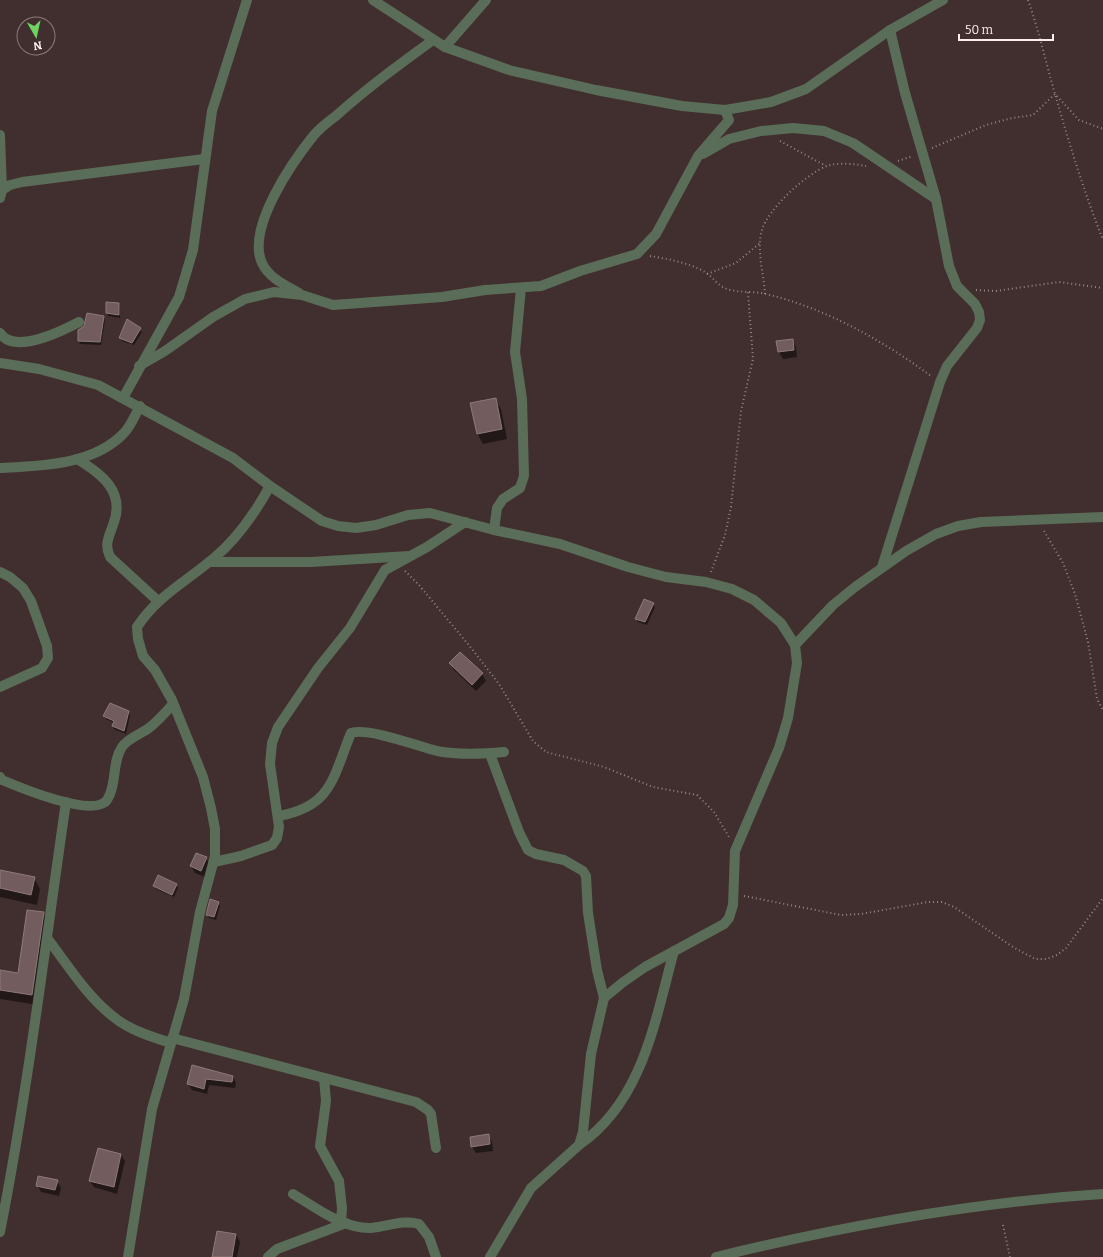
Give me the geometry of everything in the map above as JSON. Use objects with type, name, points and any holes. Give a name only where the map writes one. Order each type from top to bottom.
[{"type":"street","points":[[123,398],[139,366],[179,297],[193,250],[204,159],[212,111],[247,0]]},
{"type":"street","points":[[373,0],[446,47],[509,70],[596,90],[682,106],[725,110],[771,102],[806,89],[890,30],[943,0]]},
{"type":"street","points":[[446,47],[486,0]]},
{"type":"street","points":[[882,567],[940,382],[947,366],[973,335],[980,320],[979,312],[975,304],[958,286],[949,266],[936,199],[905,93],[890,30]]},
{"type":"street","points":[[302,295],[275,279],[262,263],[258,245],[262,220],[278,187],[315,134],[346,106],[433,40]]},
{"type":"street","points":[[139,366],[165,351],[213,317],[245,299],[274,292],[302,295],[333,305],[442,297],[485,290],[541,286],[580,271],[637,254],[656,234],[698,156],[729,120],[725,110]]},
{"type":"street","points":[[698,156],[729,139],[761,131],[793,128],[824,131],[853,143],[936,199]]},
{"type":"street","points":[[0,135],[1,194]]},
{"type":"street","points":[[1,194],[10,185],[44,178],[204,159]]},
{"type":"street","points":[[494,530],[496,508],[503,499],[520,488],[524,476],[522,399],[515,352],[521,288]]},
{"type":"street","points":[[0,332],[3,338],[13,342],[31,340],[57,334],[80,322]]},
{"type":"street","points":[[0,363],[59,373],[98,384],[233,458],[270,486],[322,521],[338,526],[356,528],[408,515],[430,513],[494,530],[560,544],[628,567],[666,577],[706,582],[732,589],[754,600],[781,623],[795,645],[797,663],[788,718],[763,789],[736,851],[733,893],[729,918],[724,924],[674,951],[622,983],[604,998]]},
{"type":"street","points":[[0,468],[38,467],[77,459],[103,450],[125,432],[140,406]]},
{"type":"street","points":[[77,459],[90,467],[104,479],[118,501],[117,513],[106,542],[110,557],[158,601]]},
{"type":"street","points":[[128,1257],[152,1109],[184,999],[200,912],[214,862],[215,830],[203,777],[173,704],[155,670],[143,656],[138,639],[137,627],[158,601],[209,562],[250,521],[270,486]]},
{"type":"street","points":[[795,645],[833,605],[882,567],[936,534],[958,526],[981,522],[1103,516]]},
{"type":"street","points":[[214,862],[242,856],[272,845],[277,838],[279,827],[270,764],[272,743],[278,727],[318,668],[350,628],[385,570],[411,556],[465,522]]},
{"type":"street","points":[[209,562],[311,562],[411,556]]},
{"type":"street","points":[[0,572],[10,577],[23,588],[31,601],[47,646],[48,658],[42,668],[0,687]]},
{"type":"street","points":[[0,777],[2,780],[24,789],[66,802],[99,805],[105,802],[110,794],[116,773],[117,758],[122,746],[150,728],[173,704]]},
{"type":"street","points":[[278,816],[303,810],[316,802],[330,785],[351,733],[357,731],[370,731],[439,751],[490,754],[504,752]]},
{"type":"street","points":[[490,754],[519,832],[528,850],[536,854],[564,860],[583,871],[586,876],[588,913],[597,970],[604,998],[593,1041],[583,1132],[579,1145]]},
{"type":"street","points":[[0,1232],[14,1157],[66,802]]},
{"type":"street","points":[[47,938],[97,1002],[116,1019],[152,1037],[172,1040],[416,1102],[428,1110],[433,1125],[436,1148]]},
{"type":"street","points":[[490,1257],[531,1188],[579,1145],[591,1137],[613,1115],[633,1084],[644,1056],[674,951]]},
{"type":"street","points":[[324,1078],[326,1101],[320,1146],[339,1181],[344,1222]]},
{"type":"street","points":[[293,1194],[344,1222],[355,1226],[370,1228],[404,1222],[419,1224],[429,1237],[436,1257]]},
{"type":"street","points":[[716,1257],[773,1243],[894,1220],[1048,1197],[1103,1194]]},
{"type":"street","points":[[268,1257],[277,1249],[344,1222]]},
{"type":"path","points":[[1028,0],[1040,35],[1055,94],[1092,211],[1103,240]]},
{"type":"path","points":[[1055,94],[1079,120],[1103,129]]},
{"type":"path","points":[[884,165],[923,152],[986,125],[1012,118],[1032,115],[1055,94]]},
{"type":"path","points":[[778,140],[826,166]]},
{"type":"path","points":[[765,294],[760,243],[764,224],[776,207],[791,192],[826,166],[849,164],[872,166]]},
{"type":"path","points":[[707,274],[736,263],[760,243]]},
{"type":"path","points":[[637,254],[687,264],[707,274],[725,288],[765,294],[816,310],[855,329],[910,360],[940,382]]},
{"type":"path","points":[[958,286],[986,291],[1059,282],[1103,288]]},
{"type":"path","points":[[706,582],[716,561],[725,535],[735,481],[737,439],[741,411],[753,358],[748,292]]},
{"type":"path","points":[[1037,520],[1063,563],[1075,594],[1088,642],[1097,699],[1103,710]]},
{"type":"path","points":[[397,563],[419,585],[499,684],[533,742],[546,752],[604,767],[653,787],[697,795],[714,812],[727,832],[736,851]]},
{"type":"path","points":[[733,893],[840,915],[861,914],[928,902],[942,902],[954,907],[1013,947],[1035,959],[1048,959],[1057,956],[1066,948],[1103,898]]},
{"type":"path","points":[[1003,1225],[1010,1257]]},
{"type":"building","points":[[106,302],[119,303],[119,315],[106,313]]},
{"type":"building","points":[[87,313],[104,316],[100,342],[78,341],[78,330],[84,326]]},
{"type":"building","points":[[127,319],[141,328],[132,343],[119,338]]},
{"type":"building","points":[[793,339],[794,350],[778,352],[776,341]]},
{"type":"building","points":[[496,398],[502,429],[477,434],[470,403]]},
{"type":"building","points":[[644,599],[654,603],[645,622],[635,619]]},
{"type":"building","points":[[460,652],[483,673],[472,685],[449,663]]},
{"type":"building","points":[[110,703],[129,711],[124,731],[112,726],[114,721],[103,716]]},
{"type":"building","points":[[196,853],[207,857],[201,871],[190,866]]},
{"type":"building","points":[[0,870],[35,877],[31,895],[0,888]]},
{"type":"building","points":[[158,875],[177,884],[172,895],[153,886]]},
{"type":"building","points":[[210,899],[219,902],[214,917],[206,915]]},
{"type":"building","points":[[27,910],[44,912],[32,995],[0,990],[0,970],[18,973]]},
{"type":"building","points":[[192,1065],[233,1076],[232,1082],[206,1079],[204,1089],[187,1084]]},
{"type":"building","points":[[489,1134],[490,1144],[471,1147],[470,1137]]},
{"type":"building","points":[[98,1148],[121,1154],[114,1187],[89,1181]]},
{"type":"building","points":[[38,1176],[58,1180],[55,1190],[36,1186]]},
{"type":"building","points":[[217,1231],[236,1234],[232,1257],[212,1257]]}]
